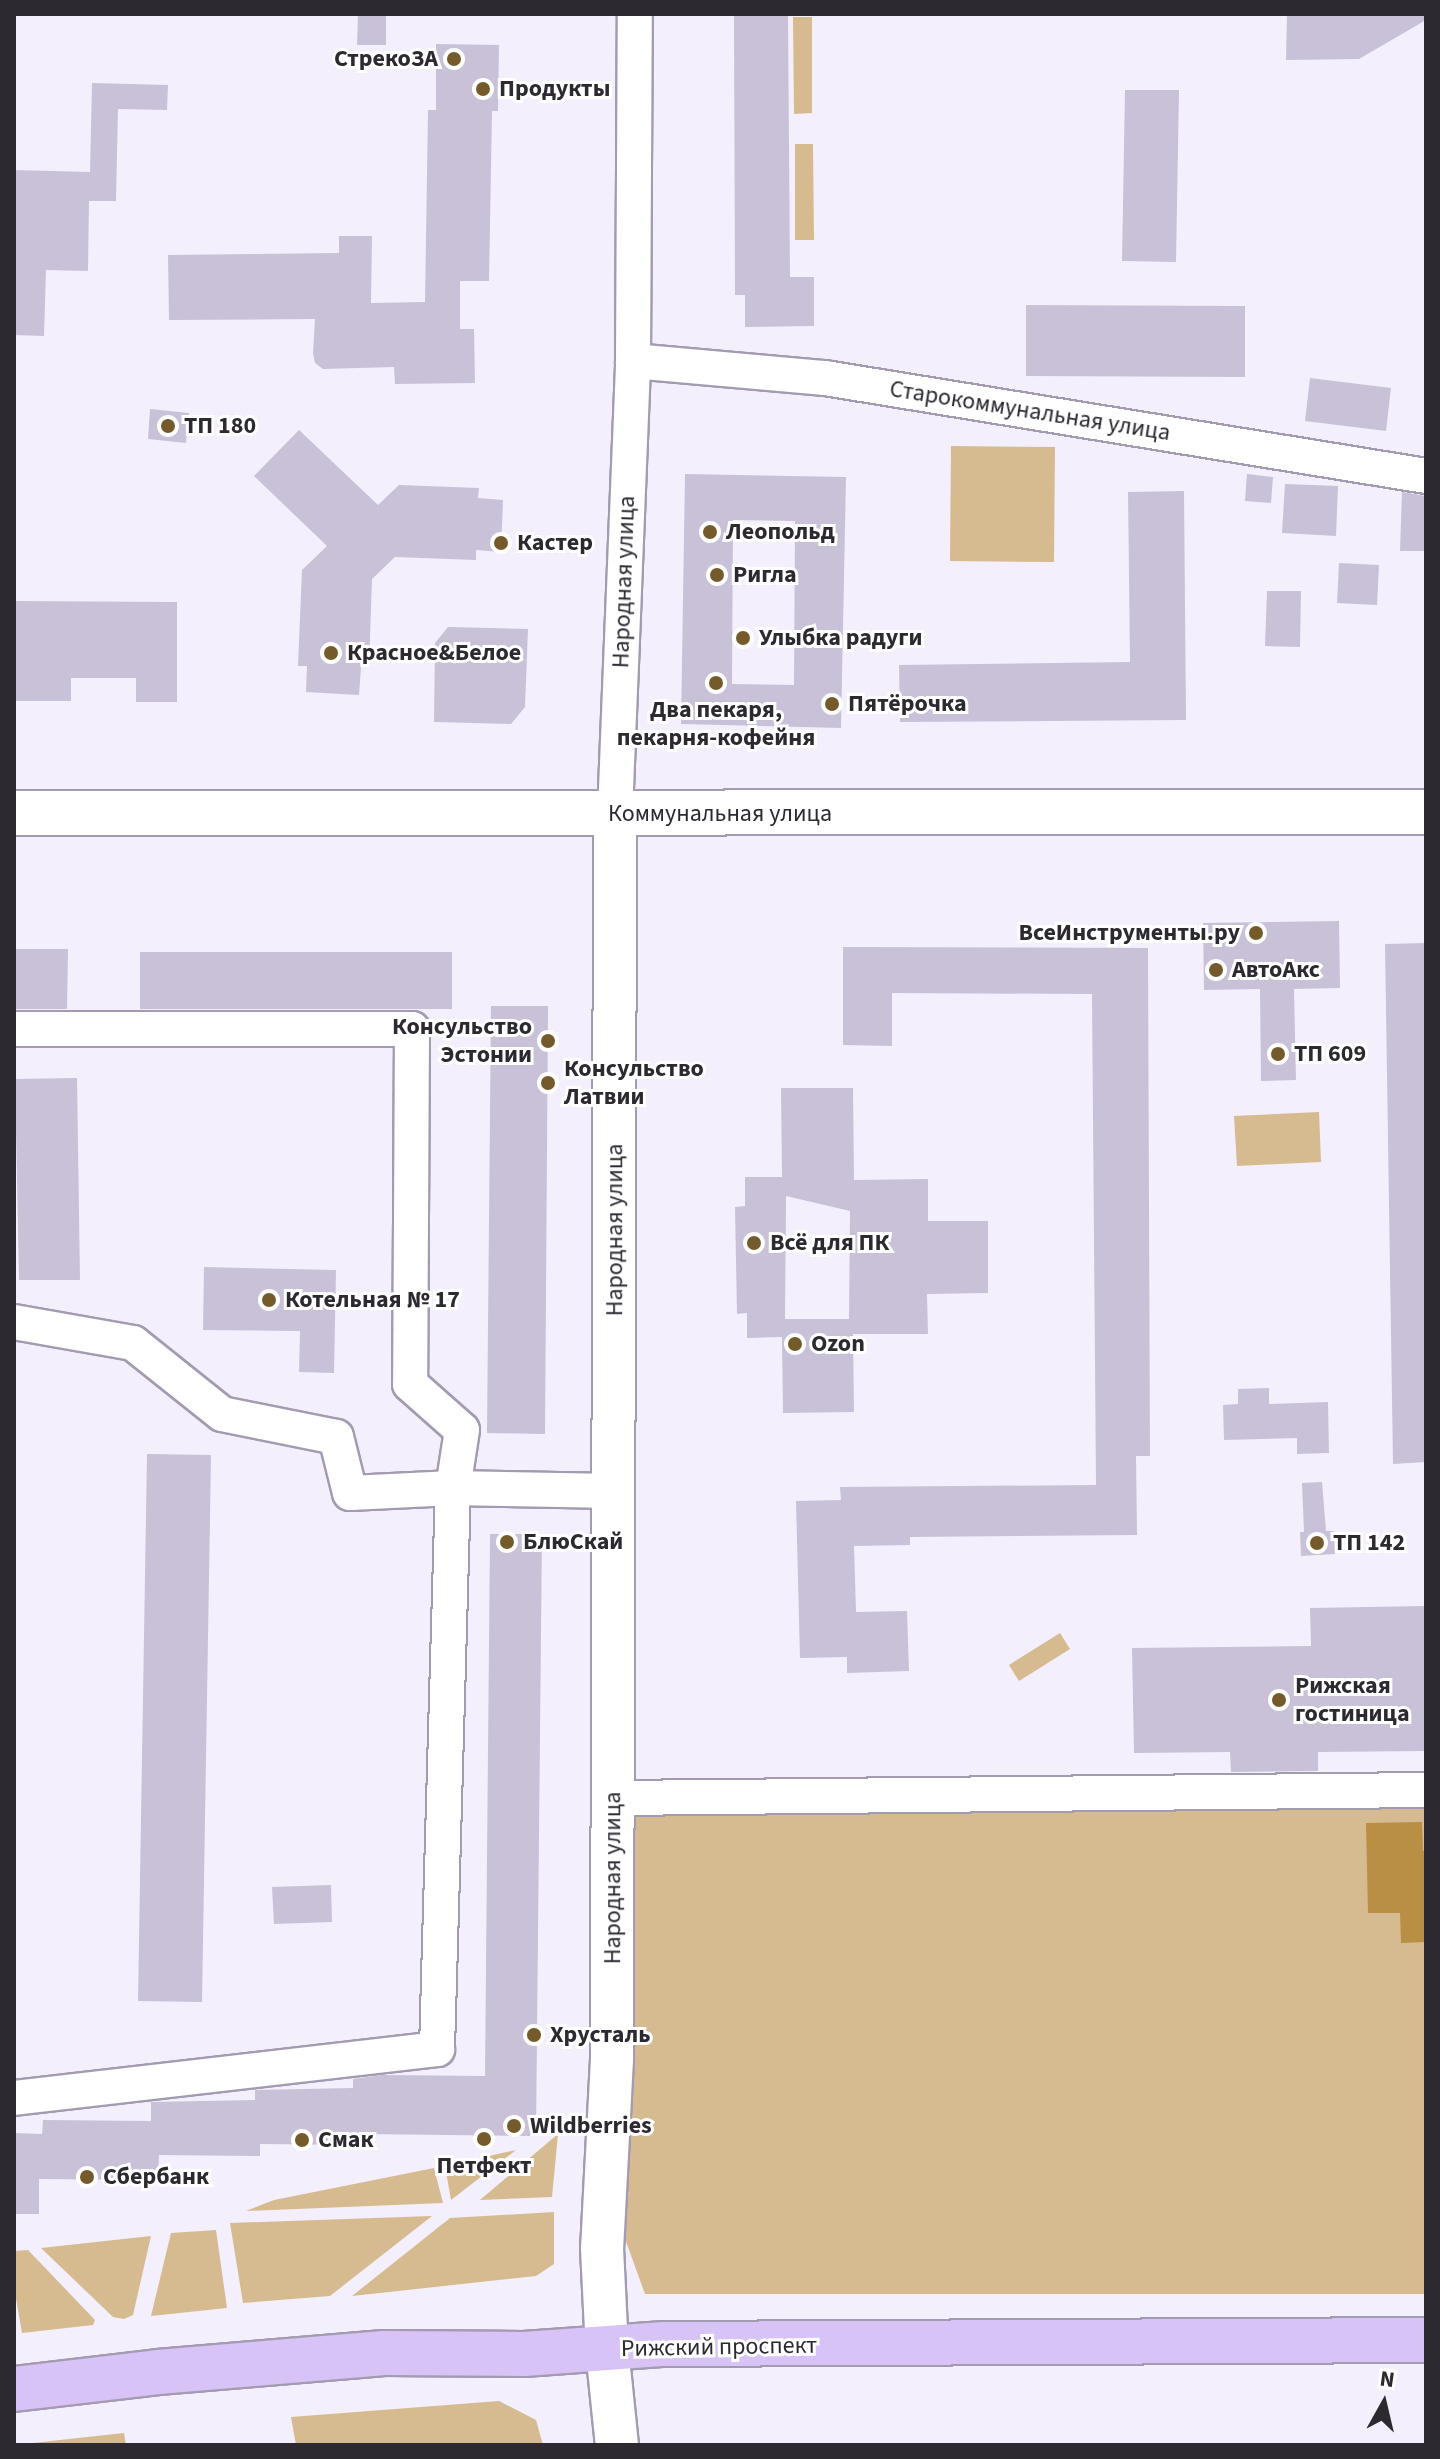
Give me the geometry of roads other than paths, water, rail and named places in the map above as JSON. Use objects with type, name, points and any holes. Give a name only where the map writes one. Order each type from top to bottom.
[{"type":"main road","name":"Коммунальная улица","points":[[14,813],[1426,812]]},
{"type":"main road","name":"Рижский проспект","points":[[14,2389],[158,2372],[384,2353],[524,2354],[665,2344],[1426,2340]]},
{"type":"street","name":"Народная улица","points":[[617,2445],[607,2349],[602,2248],[612,2059],[615,814],[633,361],[635,14]]},
{"type":"street","name":"Старокоммунальная улица","points":[[633,361],[853,382],[1426,476]]},
{"type":"street","points":[[14,1029],[412,1029],[410,1384],[462,1430],[453,1488],[437,2049],[14,2098]]},
{"type":"street","points":[[14,1322],[133,1343],[222,1414],[336,1437],[350,1493],[453,1488],[611,1491]]},
{"type":"street","points":[[613,1798],[1426,1790]]},
{"type":"place","name":"СтрекоЗА","points":[[454,59]]},
{"type":"place","name":"Продукты","points":[[483,89]]},
{"type":"place","name":"ТП 180","points":[[168,426]]},
{"type":"place","name":"Леопольд","points":[[710,532]]},
{"type":"place","name":"Кастер","points":[[501,543]]},
{"type":"place","name":"Ригла","points":[[717,575]]},
{"type":"place","name":"Улыбка радуги","points":[[743,638]]},
{"type":"place","name":"Красное&Белое","points":[[331,653]]},
{"type":"place","name":"Два пекаря, пекарня-кофейня","points":[[716,683]]},
{"type":"place","name":"Пятёрочка","points":[[832,704]]},
{"type":"place","name":"ВсеИнструменты.ру","points":[[1256,933]]},
{"type":"place","name":"АвтоАкс","points":[[1216,970]]},
{"type":"place","name":"Консульство Эстонии","points":[[548,1041]]},
{"type":"place","name":"ТП 609","points":[[1278,1054]]},
{"type":"place","name":"Консульство Латвии","points":[[548,1083]]},
{"type":"place","name":"Всё для ПК","points":[[754,1243]]},
{"type":"place","name":"Котельная № 17","points":[[269,1300]]},
{"type":"place","name":"Ozon","points":[[795,1344]]},
{"type":"place","name":"БлюСкай","points":[[507,1542]]},
{"type":"place","name":"ТП 142","points":[[1317,1543]]},
{"type":"place","name":"Рижская гостиница","points":[[1279,1700]]},
{"type":"place","name":"Хрусталь","points":[[534,2035]]},
{"type":"place","name":"Wildberries","points":[[514,2126]]},
{"type":"place","name":"Петфект","points":[[484,2139]]},
{"type":"place","name":"Смак","points":[[302,2140]]},
{"type":"place","name":"Сбербанк","points":[[87,2177]]}]
